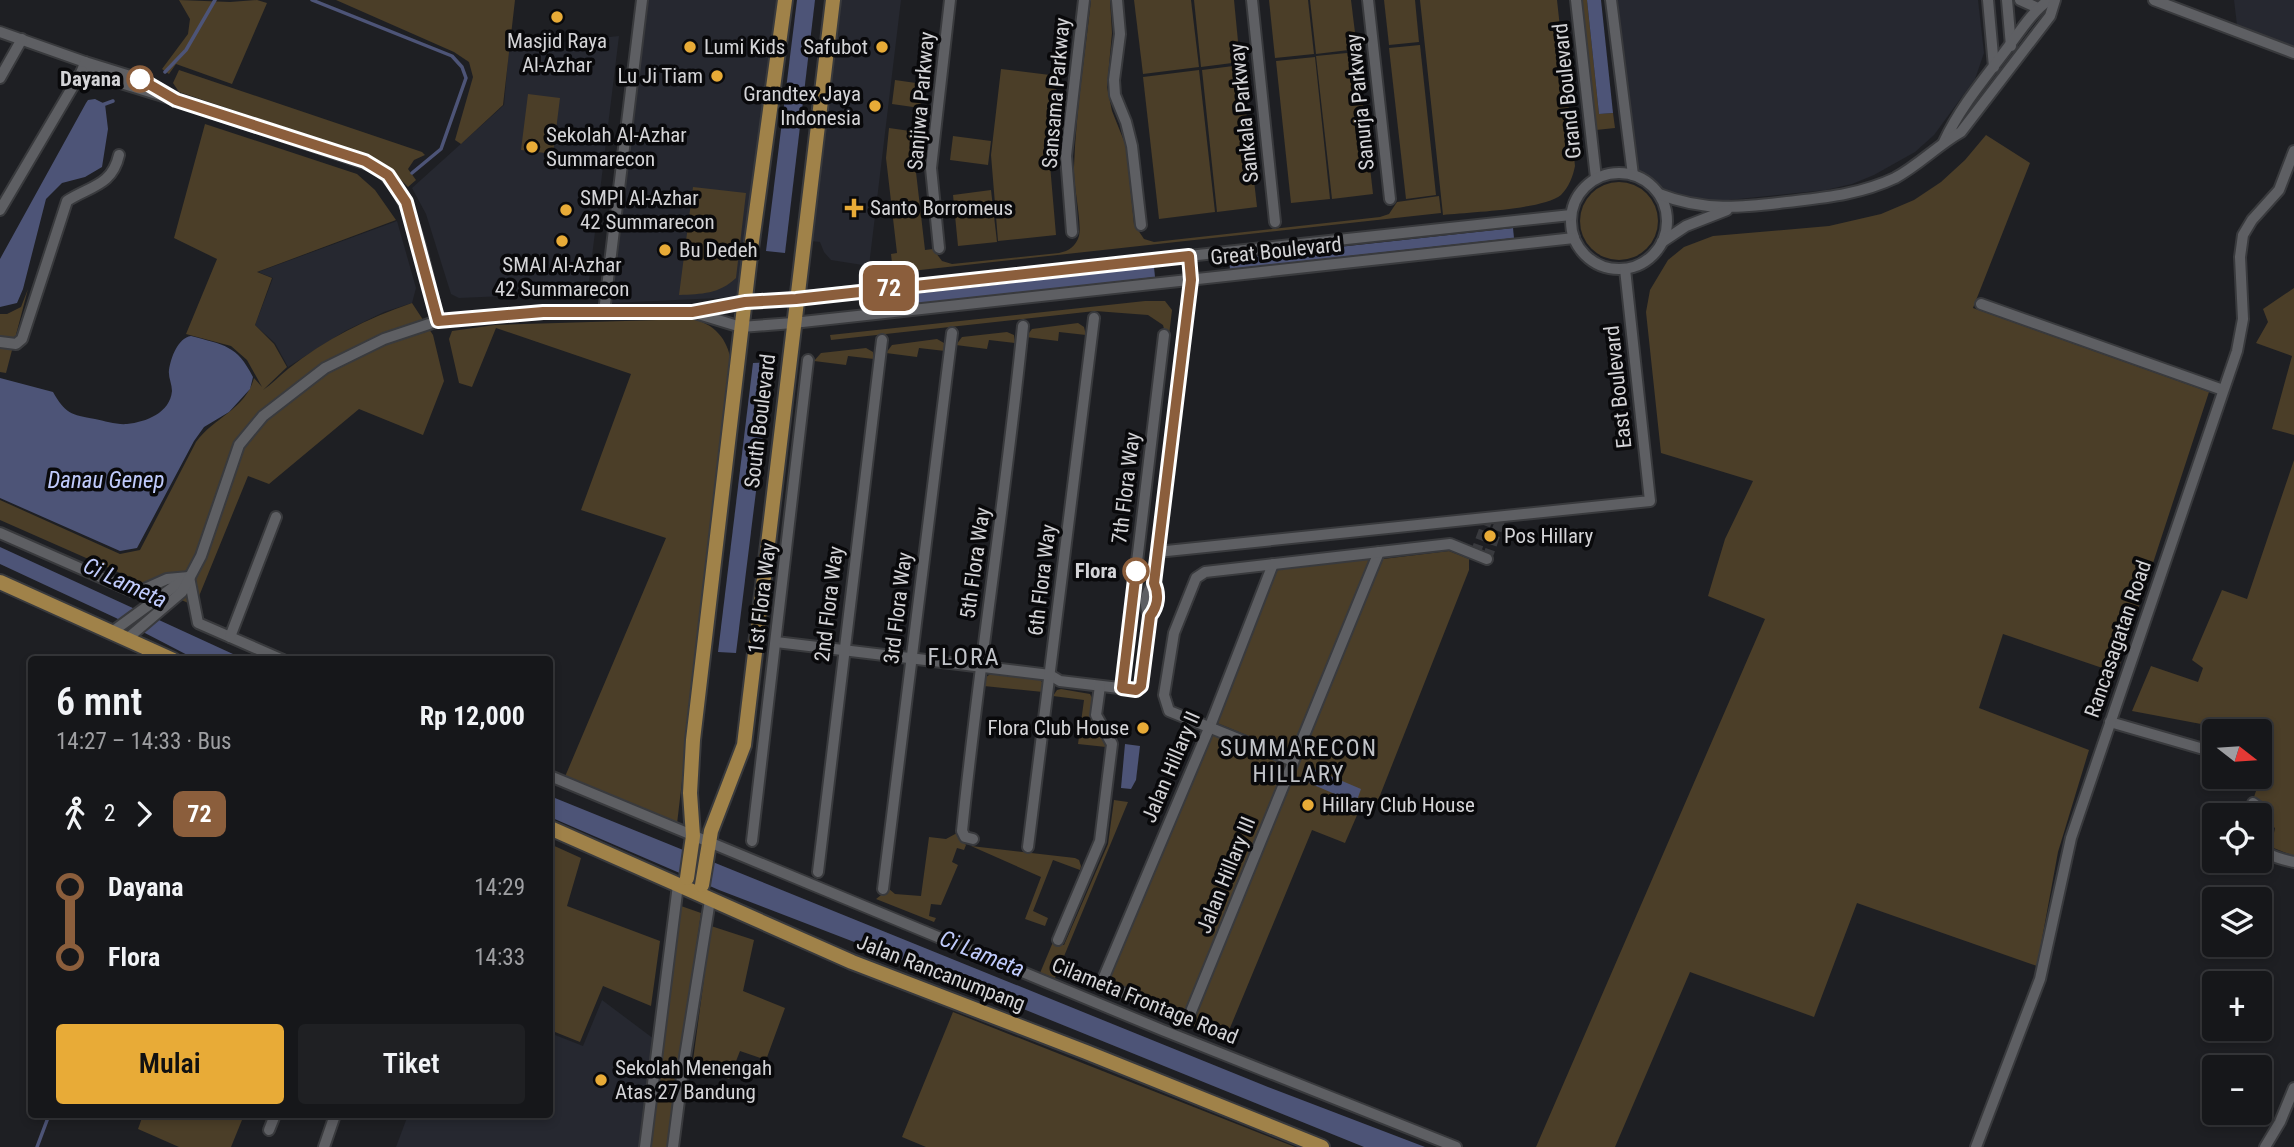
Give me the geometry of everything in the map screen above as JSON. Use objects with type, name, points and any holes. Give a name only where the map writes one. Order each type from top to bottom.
[{"type":"main road","name":"South Boulevard","points":[[682,882],[692,838],[691,759],[741,327],[785,0]]},
{"type":"main road","name":"South Boulevard","points":[[702,885],[708,845],[719,806],[744,745],[833,0]]},
{"type":"main road","points":[[0,582],[124,632],[164,656]]},
{"type":"main road","name":"Jalan Rancanumpang","points":[[553,829],[682,882],[710,900],[852,961],[1320,1147]]},
{"type":"street","points":[[604,312],[642,0]]},
{"type":"street","name":"Sanjiwa Parkway","points":[[939,248],[931,169],[950,0]]},
{"type":"street","name":"Sansama Parkway","points":[[1072,232],[1066,156],[1084,0]]},
{"type":"street","points":[[1117,0],[1120,34],[1114,80],[1115,95],[1132,146],[1141,225]]},
{"type":"street","name":"Sankala Parkway","points":[[1252,0],[1275,222]]},
{"type":"street","name":"Sanurja Parkway","points":[[1368,0],[1390,199]]},
{"type":"street","name":"Grand Boulevard","points":[[1576,0],[1596,178]]},
{"type":"street","points":[[1611,0],[1633,174]]},
{"type":"street","points":[[1988,0],[1996,88]]},
{"type":"street","points":[[2007,0],[2013,65]]},
{"type":"street","points":[[2020,0],[2038,8]]},
{"type":"street","points":[[1944,142],[1953,122],[2011,43],[2038,8],[2049,0]]},
{"type":"street","points":[[1659,194],[1688,204],[1733,208],[1844,196],[1896,177],[1961,132],[2050,16],[2055,0]]},
{"type":"street","points":[[2154,0],[2294,53]]},
{"type":"street","points":[[0,32],[84,67],[176,100],[365,161],[388,175],[406,202],[438,321]]},
{"type":"street","points":[[0,78],[22,39]]},
{"type":"street","points":[[0,210],[84,67]]},
{"type":"street","name":"Rancasagatan Road","points":[[1976,1147],[2040,979],[2071,838],[2241,333],[2242,235],[2279,190],[2294,151]]},
{"type":"street","points":[[0,342],[16,344],[22,339],[67,201],[104,183],[116,169],[119,155]]},
{"type":"street","points":[[1608,174],[1633,174],[1647,182],[1659,194],[1667,218],[1666,230],[1653,255],[1640,264],[1609,268],[1594,262],[1582,252],[1574,238],[1571,215],[1580,194],[1596,178],[1608,174]]},
{"type":"street","points":[[1662,242],[1686,226],[1733,208]]},
{"type":"street","name":"Great Boulevard","points":[[124,632],[165,608],[182,592],[201,556],[239,445],[263,416],[325,368],[384,339],[438,321],[533,312],[692,312],[745,302],[796,299],[1571,215]]},
{"type":"street","name":"Great Boulevard","points":[[692,312],[741,327],[793,323],[1574,238]]},
{"type":"street","points":[[776,642],[1050,675],[1059,681],[1100,686],[1136,690],[1141,686],[1150,616],[1156,609],[1147,590],[1154,583],[1191,280],[1189,256]]},
{"type":"street","name":"East Boulevard","points":[[1157,552],[1650,500],[1625,268]]},
{"type":"street","points":[[1981,304],[2223,390]]},
{"type":"street","name":"6th Flora Way","points":[[1028,847],[1094,318]]},
{"type":"street","name":"5th Flora Way","points":[[973,839],[965,837],[962,831],[1012,438],[1023,327]]},
{"type":"street","name":"3rd Flora Way","points":[[883,889],[952,332]]},
{"type":"street","name":"7th Flora Way","points":[[1122,688],[1164,335]]},
{"type":"street","name":"2nd Flora Way","points":[[818,872],[881,340]]},
{"type":"street","name":"1st Flora Way","points":[[752,841],[808,360]]},
{"type":"street","points":[[230,637],[276,517]]},
{"type":"street","points":[[0,533],[138,593],[167,579],[189,577]]},
{"type":"street","points":[[1293,761],[1169,711],[1164,695],[1174,633],[1196,578],[1205,572],[1450,544],[1487,559]]},
{"type":"street","name":"Jalan Hillary III","points":[[1188,1019],[1379,552]]},
{"type":"street","name":"Jalan Hillary II","points":[[1188,1019],[1101,984],[1210,726],[1273,564]]},
{"type":"street","points":[[124,632],[156,598],[189,577]]},
{"type":"street","points":[[189,577],[198,623],[274,656]]},
{"type":"street","points":[[1058,940],[1100,841],[1112,744],[1096,715],[1100,686]]},
{"type":"street","points":[[2110,722],[2200,748]]},
{"type":"street","name":"Cilameta Frontage Road","points":[[553,777],[708,845],[1456,1147]]},
{"type":"street","points":[[2272,853],[2294,862]]},
{"type":"street","points":[[646,1147],[682,882]]},
{"type":"street","points":[[673,1147],[710,900]]},
{"type":"street","points":[[2265,1147],[2280,1122],[2294,1088]]},
{"type":"street","points":[[269,1130],[274,1118]]},
{"type":"street","points":[[324,1147],[334,1118]]},
{"type":"shaded area","points":[[179,0],[257,0],[267,3],[232,84],[176,64],[169,74],[162,69],[188,34],[190,19]]},
{"type":"shaded area","points":[[336,0],[515,0],[503,105],[461,144],[455,140],[473,77],[469,62],[454,52]]},
{"type":"shaded area","points":[[648,0],[781,0],[741,297],[611,303]]},
{"type":"shaded area","points":[[840,0],[901,0],[869,266],[831,260],[820,242],[811,241]]},
{"type":"shaded area","points":[[1091,0],[1110,0],[1112,33],[1107,87],[1112,111],[1126,146],[1134,224],[1144,239],[1154,242],[1380,217],[1389,214],[1397,202],[1439,196],[1441,213],[893,273],[891,254],[897,253],[886,158],[889,128],[917,132],[914,155],[925,250],[933,249],[942,261],[952,264],[1059,253],[1076,243],[1080,230],[1074,175],[1075,146]]},
{"type":"shaded area","points":[[1134,0],[1191,0],[1199,67],[1143,74]]},
{"type":"shaded area","points":[[1194,0],[1234,0],[1240,62],[1201,67]]},
{"type":"shaded area","points":[[1269,0],[1308,0],[1314,54],[1275,58]]},
{"type":"shaded area","points":[[1310,0],[1351,0],[1357,49],[1316,54]]},
{"type":"shaded area","points":[[1384,0],[1415,0],[1419,42],[1389,45]]},
{"type":"shaded area","points":[[1420,0],[1557,0],[1575,166],[1561,195],[1552,200],[1522,207],[1443,215]]},
{"type":"shaded area","points":[[1581,0],[1587,0],[1599,114],[1613,113],[1615,128],[1596,130]]},
{"type":"shaded area","points":[[1618,0],[1978,0],[1984,53],[1975,79],[1934,135],[1915,152],[1874,175],[1826,190],[1691,201],[1660,195],[1634,166]]},
{"type":"shaded area","points":[[2234,0],[2294,0],[2294,49],[2237,25]]},
{"type":"shaded area","name":"Sekolah Al-Azhar Summarecon","points":[[619,36],[589,281],[574,293],[459,298],[451,294],[426,214],[412,188],[504,105],[509,48]]},
{"type":"shaded area","points":[[1420,45],[1436,195],[1406,199],[1389,48]]},
{"type":"shaded area","points":[[1357,52],[1373,194],[1332,199],[1316,56]]},
{"type":"shaded area","points":[[1315,57],[1330,199],[1291,203],[1276,61]]},
{"type":"shaded area","points":[[1241,65],[1257,207],[1217,212],[1202,70]]},
{"type":"shaded area","points":[[1001,69],[1058,76],[1049,153],[1056,235],[998,241],[991,155]]},
{"type":"shaded area","points":[[179,70],[422,152],[425,155],[414,160],[408,169],[416,180],[408,187],[386,165],[368,155],[179,92],[173,83]]},
{"type":"shaded area","points":[[1199,70],[1215,212],[1159,219],[1143,77]]},
{"type":"shaded area","points":[[895,80],[923,84],[920,108],[892,104]]},
{"type":"shaded area","points":[[528,94],[560,98],[553,154],[521,150]]},
{"type":"shaded area","points":[[205,124],[357,174],[375,190],[396,220],[257,272],[272,278],[255,325],[274,344],[287,367],[263,390],[302,358],[331,339],[412,303],[433,335],[444,381],[423,435],[359,409],[269,484],[248,476],[195,606],[0,520],[0,500],[120,554],[140,550],[196,442],[237,406],[250,389],[254,378],[262,387],[247,360],[231,346],[186,334],[217,259],[174,238]]},
{"type":"shaded area","points":[[1986,135],[2030,163],[1973,308],[2209,392],[2117,673],[2003,634],[1979,708],[2089,750],[2058,852],[2037,966],[1857,903],[1814,1017],[1690,972],[1615,1147],[1536,1147],[1765,619],[1708,596],[1725,539],[1753,481],[1661,453],[1646,312],[1650,290],[1668,260],[1684,247],[1713,236],[1829,226],[1881,214],[1914,200],[1941,182],[1965,160]]},
{"type":"shaded area","points":[[953,136],[991,141],[988,165],[950,160]]},
{"type":"shaded area","points":[[1619,182],[1634,185],[1647,193],[1655,206],[1658,221],[1655,236],[1647,249],[1634,257],[1619,260],[1604,257],[1591,249],[1583,236],[1580,221],[1583,206],[1591,193],[1604,185]]},
{"type":"shaded area","points":[[693,187],[746,193],[736,278],[717,290],[679,295]]},
{"type":"shaded area","points":[[991,190],[997,242],[958,246],[953,195]]},
{"type":"shaded area","points":[[397,221],[416,288],[412,303],[384,312],[345,331],[288,367],[275,343],[255,325],[273,278],[258,272]]},
{"type":"shaded area","points":[[2294,288],[2294,435],[2272,429],[2292,356],[2256,343],[2268,322],[2263,309]]},
{"type":"shaded area","points":[[28,289],[6,373],[0,372],[0,314],[7,314],[21,307]]},
{"type":"shaded area","points":[[1165,301],[1172,310],[1168,344],[1163,325],[1148,315],[1095,311],[831,340],[830,335]]},
{"type":"shaded area","points":[[691,319],[707,324],[719,333],[727,346],[731,362],[677,824],[564,779],[666,538],[581,510],[631,374],[496,328],[472,387],[459,383],[449,339],[452,331],[495,325]]},
{"type":"shaded area","points":[[1078,323],[1084,327],[1086,335],[1059,332],[1058,341],[1026,337],[1032,329]]},
{"type":"shaded area","points":[[1007,332],[1014,335],[1015,343],[989,340],[987,349],[956,345],[962,337]]},
{"type":"shaded area","points":[[937,339],[944,343],[945,351],[919,348],[917,357],[886,353],[892,345]]},
{"type":"shaded area","points":[[866,348],[873,352],[874,359],[848,356],[846,365],[814,361],[821,353]]},
{"type":"shaded area","points":[[2294,460],[2294,856],[2272,847],[2275,828],[2272,826],[2272,803],[2264,803],[2254,797],[2257,789],[2272,789],[2272,719],[2202,719],[2202,724],[2132,711],[2151,666],[2198,682],[2203,668],[2192,660],[2222,590],[2247,599]]},
{"type":"shaded area","points":[[1449,551],[1469,559],[1469,570],[1377,803],[1364,799],[1345,843],[1312,830],[1225,1040],[1191,1026],[1383,559]]},
{"type":"shaded area","points":[[1370,559],[1290,753],[1217,723],[1277,569]]},
{"type":"shaded area","points":[[992,673],[1038,678],[1043,683],[1043,692],[984,686],[986,677]]},
{"type":"shaded area","points":[[1061,689],[1090,694],[1091,717],[1106,747],[1078,744],[1084,700],[1053,696]]},
{"type":"shaded area","points":[[1213,734],[1286,764],[1185,1011],[1108,980]]},
{"type":"shaded area","points":[[1114,800],[1128,802],[1055,978],[1040,973],[1053,942],[1064,945],[1108,844]]},
{"type":"shaded area","points":[[957,833],[966,845],[964,850],[957,848],[952,862],[958,865],[941,905],[931,904],[929,916],[936,918],[934,922],[876,899],[889,889],[895,894],[921,896],[929,837],[946,839]]},
{"type":"shaded area","points":[[553,845],[581,858],[567,906],[660,941],[651,1006],[603,986],[580,1042],[553,1031]]},
{"type":"shaded area","points":[[971,846],[1075,858],[1081,866],[1080,870],[1053,860],[1033,911],[1048,918],[1045,926],[1025,919],[1041,877]]},
{"type":"shaded area","points":[[681,906],[701,913],[668,1147],[651,1147]]},
{"type":"shaded area","points":[[711,926],[754,940],[743,991],[785,1008],[766,1060],[740,1051],[729,1079],[692,1068]]},
{"type":"shaded area","name":"Sekolah Menengah Atas 27 Bandung","points":[[602,1000],[658,1042],[644,1147],[396,1147],[407,1118],[553,1118],[553,1034],[583,1046]]},
{"type":"shaded area","points":[[953,1012],[1295,1147],[926,1147],[902,1137]]},
{"type":"shaded area","points":[[142,1118],[243,1118],[231,1147],[179,1147],[138,1129]]},
{"type":"water","points":[[797,0],[815,0],[785,253],[766,251]]},
{"type":"water","points":[[1587,0],[1601,0],[1613,113],[1599,114]]},
{"type":"water","points":[[95,99],[105,104],[108,129],[102,167],[85,177],[62,183],[46,199],[23,289],[17,303],[0,307],[0,259],[86,103]]},
{"type":"water","points":[[1513,228],[1514,238],[1230,269],[1229,259]]},
{"type":"water","points":[[1154,267],[1155,277],[872,310],[871,299]]},
{"type":"water","name":"Danau Genep","points":[[191,336],[221,344],[235,352],[253,377],[250,389],[229,412],[204,427],[194,441],[137,548],[120,551],[0,498],[0,378],[53,392],[61,405],[74,414],[115,423],[134,423],[156,415],[167,405],[172,391],[169,373],[171,359],[182,340]]},
{"type":"water","points":[[772,362],[736,653],[718,652],[753,363]]},
{"type":"water","points":[[0,547],[237,656],[189,656],[116,618],[0,564]]},
{"type":"water","points":[[1125,744],[1140,746],[1136,780],[1131,789],[1121,788]]},
{"type":"water","points":[[1314,769],[1361,789],[1356,803],[1309,783]]},
{"type":"water","points":[[553,797],[1268,1087],[1425,1147],[1364,1147],[927,970],[719,890],[553,818]]},
{"type":"waterway","points":[[165,72],[186,50],[215,0]]},
{"type":"waterway","points":[[312,0],[452,56],[462,67],[466,78],[441,149],[412,173]]},
{"type":"waterway","points":[[102,105],[113,101]]},
{"type":"waterway","points":[[37,1147],[48,1118]]},
{"type":"tunnel","points":[[1487,559],[1502,515]]},
{"type":"tunnel","points":[[1475,554],[1489,516]]},
{"type":"bus line","name":"72","points":[[140,79],[176,100],[365,161],[388,175],[406,202],[438,321],[513,313],[692,312],[745,302],[796,299],[1189,256],[1191,280],[1154,583],[1158,591],[1156,609],[1150,616],[1141,686],[1133,690],[1122,688],[1136,571]]},
{"type":"place","name":"Masjid Raya Al-Azhar","points":[[557,17]]},
{"type":"place","name":"Lumi Kids","points":[[690,47]]},
{"type":"place","name":"Safubot","points":[[882,47]]},
{"type":"place","name":"Lu Ji Tiam","points":[[717,76]]},
{"type":"place","name":"Dayana","points":[[140,79]]},
{"type":"place","name":"Grandtex Jaya Indonesia","points":[[875,106]]},
{"type":"place","name":"Sekolah Al-Azhar Summarecon","points":[[532,147]]},
{"type":"place","name":"Santo Borromeus","points":[[854,208]]},
{"type":"place","name":"SMPI Al-Azhar 42 Summarecon","points":[[566,210]]},
{"type":"place","name":"SMAI Al-Azhar 42 Summarecon","points":[[562,241]]},
{"type":"place","name":"Bu Dedeh","points":[[665,250]]},
{"type":"place","name":"Pos Hillary","points":[[1490,536]]},
{"type":"place","name":"Flora","points":[[1136,571]]},
{"type":"place","name":"Flora Club House","points":[[1143,728]]},
{"type":"place","name":"Hillary Club House","points":[[1308,805]]},
{"type":"place","name":"Sekolah Menengah Atas 27 Bandung","points":[[601,1080]]},
{"type":"district","name":"FLORA","points":[[964,657]]},
{"type":"district","name":"SUMMARECON HILLARY","points":[[1299,761]]},
{"type":"water label","name":"Ci Lameta","points":[[125,583]]},
{"type":"water label","name":"Ci Lameta","points":[[982,954]]}]
